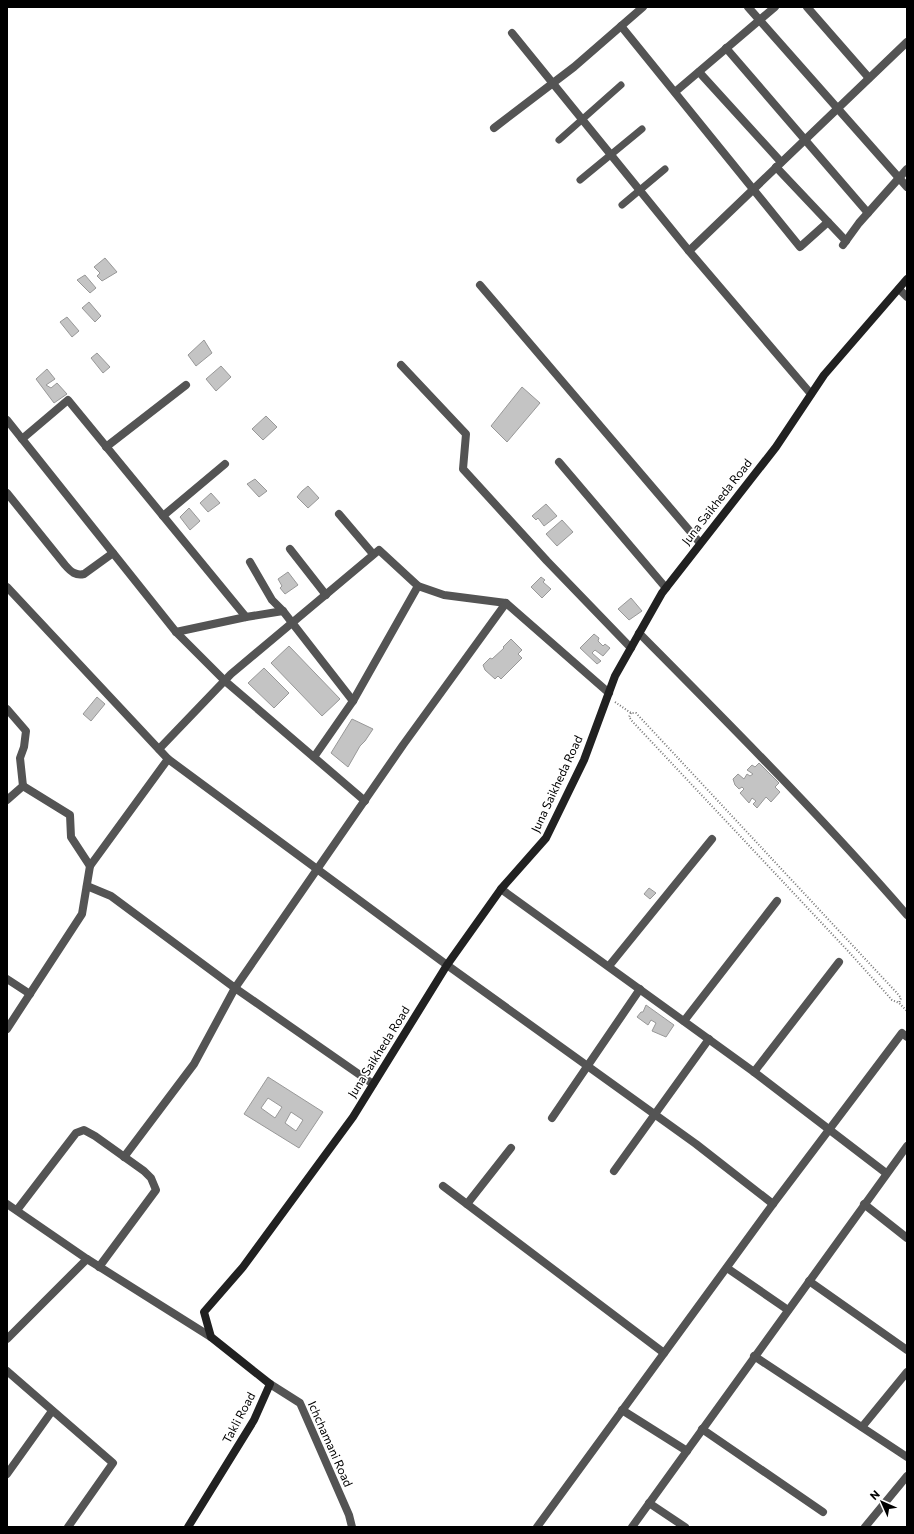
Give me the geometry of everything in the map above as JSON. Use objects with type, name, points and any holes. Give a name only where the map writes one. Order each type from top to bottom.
[{"type":"main road","name":"Juna Saikheda Road","points":[[211,1337],[204,1312],[243,1267],[353,1117],[447,965],[501,889],[546,838],[584,760],[615,676],[666,588],[776,447],[824,376],[907,279]]},
{"type":"main road","name":"Takli Road","points":[[188,1527],[254,1420],[270,1384],[211,1337]]},
{"type":"street","points":[[748,7],[907,187]]},
{"type":"street","points":[[675,92],[775,7]]},
{"type":"street","points":[[807,7],[869,78]]},
{"type":"street","points":[[494,128],[574,67],[621,26],[639,8]]},
{"type":"street","points":[[621,26],[800,247],[828,222]]},
{"type":"street","points":[[512,33],[689,251],[811,394]]},
{"type":"street","points":[[689,251],[907,42]]},
{"type":"street","points":[[726,48],[868,213]]},
{"type":"street","points":[[700,72],[828,222],[844,243],[859,223],[907,169]]},
{"type":"street","points":[[480,285],[700,543]]},
{"type":"street","points":[[899,289],[907,297]]},
{"type":"street","points":[[401,365],[466,434],[463,469],[631,648]]},
{"type":"street","points":[[106,447],[186,385]]},
{"type":"street","points":[[22,439],[68,400],[246,617]]},
{"type":"street","points":[[7,420],[176,632],[225,681],[365,801]]},
{"type":"street","points":[[559,462],[666,588]]},
{"type":"street","points":[[163,516],[224,464]]},
{"type":"street","points":[[7,493],[66,566],[75,574],[84,574],[113,553]]},
{"type":"street","points":[[339,514],[373,554]]},
{"type":"street","points":[[290,549],[326,594]]},
{"type":"street","points":[[160,749],[225,681],[379,550],[418,586],[444,595],[506,603],[608,695]]},
{"type":"street","points":[[250,562],[272,600],[283,611],[352,701]]},
{"type":"street","points":[[314,757],[352,701],[418,586]]},
{"type":"street","points":[[7,587],[168,759],[447,965],[696,1144],[773,1204]]},
{"type":"street","points":[[124,1157],[194,1064],[234,988],[318,870],[408,739],[506,603]]},
{"type":"street","points":[[176,632],[246,617],[283,611]]},
{"type":"street","points":[[639,633],[858,858],[907,915]]},
{"type":"street","points":[[7,709],[26,731],[24,747],[20,758],[23,786]]},
{"type":"street","points":[[7,1028],[82,914],[90,866],[168,759]]},
{"type":"street","points":[[7,800],[23,786]]},
{"type":"street","points":[[23,786],[70,815],[71,837],[90,866]]},
{"type":"street","points":[[609,966],[712,839]]},
{"type":"street","points":[[87,886],[111,896],[234,988],[373,1084]]},
{"type":"street","points":[[501,889],[754,1072],[829,1131],[886,1173]]},
{"type":"street","points":[[684,1021],[777,901]]},
{"type":"street","points":[[754,1072],[839,962]]},
{"type":"street","points":[[7,979],[30,994]]},
{"type":"street","points":[[552,1118],[640,989]]},
{"type":"street","points":[[537,1527],[773,1204],[905,1032]]},
{"type":"street","points":[[614,1171],[709,1039]]},
{"type":"street","points":[[17,1210],[76,1132],[84,1130],[124,1157],[144,1171],[151,1178],[156,1190],[99,1267]]},
{"type":"street","points":[[632,1527],[886,1173],[907,1146]]},
{"type":"street","points":[[467,1204],[511,1148]]},
{"type":"street","points":[[443,1186],[664,1353]]},
{"type":"street","points":[[7,1204],[99,1267],[211,1337]]},
{"type":"street","points":[[864,1204],[907,1238]]},
{"type":"street","points":[[7,1339],[87,1259]]},
{"type":"street","points":[[726,1268],[788,1310]]},
{"type":"street","points":[[809,1281],[907,1350]]},
{"type":"street","points":[[754,1356],[907,1456]]},
{"type":"street","points":[[7,1371],[113,1463],[68,1527]]},
{"type":"street","points":[[862,1427],[907,1372]]},
{"type":"street","name":"Ichchamani Road","points":[[270,1384],[300,1403],[349,1515],[352,1527]]},
{"type":"street","points":[[622,1410],[687,1451]]},
{"type":"street","points":[[7,1474],[52,1411]]},
{"type":"street","points":[[702,1429],[823,1512]]},
{"type":"street","points":[[865,1527],[907,1476]]},
{"type":"street","points":[[649,1503],[685,1527]]},
{"type":"lane","points":[[559,140],[621,85]]},
{"type":"lane","points":[[580,180],[642,128]]},
{"type":"lane","points":[[622,205],[665,169]]},
{"type":"path","points":[[608,695],[631,713],[636,713],[876,970],[901,998],[900,1003]]},
{"type":"path","points":[[631,713],[629,717],[632,721],[892,1000],[900,1003],[907,1011]]},
{"type":"building","points":[[105,258],[117,272],[102,281],[97,276],[100,273],[94,267]]},
{"type":"building","points":[[85,275],[96,288],[90,293],[77,280]]},
{"type":"building","points":[[89,302],[101,316],[95,322],[82,308]]},
{"type":"building","points":[[67,317],[79,331],[72,337],[60,322]]},
{"type":"building","points":[[204,340],[212,353],[196,366],[188,355]]},
{"type":"building","points":[[97,353],[110,367],[103,373],[91,358]]},
{"type":"building","points":[[221,366],[231,377],[216,391],[206,379]]},
{"type":"building","points":[[47,369],[55,379],[46,385],[51,388],[57,383],[67,394],[54,403],[36,379]]},
{"type":"building","points":[[522,387],[540,403],[507,442],[491,426]]},
{"type":"building","points":[[266,416],[277,427],[263,440],[252,429]]},
{"type":"building","points":[[255,479],[267,491],[259,497],[247,484]]},
{"type":"building","points":[[308,486],[319,498],[308,508],[297,497]]},
{"type":"building","points":[[211,493],[220,503],[208,512],[200,503]]},
{"type":"building","points":[[546,504],[557,516],[544,526],[538,518],[536,520],[532,516]]},
{"type":"building","points":[[189,508],[200,521],[190,530],[180,517]]},
{"type":"building","points":[[562,520],[573,532],[557,546],[546,534]]},
{"type":"building","points":[[288,572],[298,585],[285,594],[280,588],[282,586],[278,579]]},
{"type":"building","points":[[541,577],[545,580],[543,582],[551,589],[542,598],[531,587]]},
{"type":"building","points":[[631,598],[642,611],[629,620],[618,609]]},
{"type":"building","points":[[594,634],[599,638],[598,641],[603,646],[605,644],[610,648],[603,656],[595,650],[592,653],[601,661],[597,664],[580,648]]},
{"type":"building","points":[[511,639],[522,650],[518,654],[522,658],[501,679],[498,676],[495,679],[485,670],[483,665],[504,648],[503,647]]},
{"type":"building","points":[[289,646],[340,699],[322,716],[271,663]]},
{"type":"building","points":[[264,668],[289,693],[274,708],[248,683]]},
{"type":"building","points":[[97,697],[105,704],[91,721],[83,714]]},
{"type":"building","points":[[352,719],[373,729],[360,746],[348,767],[331,753]]},
{"type":"building","points":[[759,763],[779,783],[775,787],[780,792],[771,802],[766,797],[757,808],[753,804],[756,801],[752,798],[749,803],[740,793],[744,789],[742,787],[739,789],[735,785],[733,779],[738,774],[744,779],[747,774],[750,776],[753,774],[747,770],[752,765],[755,767]]},
{"type":"building","points":[[649,888],[656,893],[650,899],[644,894]]},
{"type":"building","points":[[646,1005],[674,1025],[666,1037],[652,1031],[656,1023],[651,1020],[648,1025],[637,1017],[641,1012],[643,1012]]},
{"type":"building","points":[[268,1077],[323,1112],[299,1148],[244,1114]],"holes":[[[268,1098],[282,1107],[275,1118],[261,1108]],[[291,1112],[303,1120],[296,1131],[285,1123]]]}]
